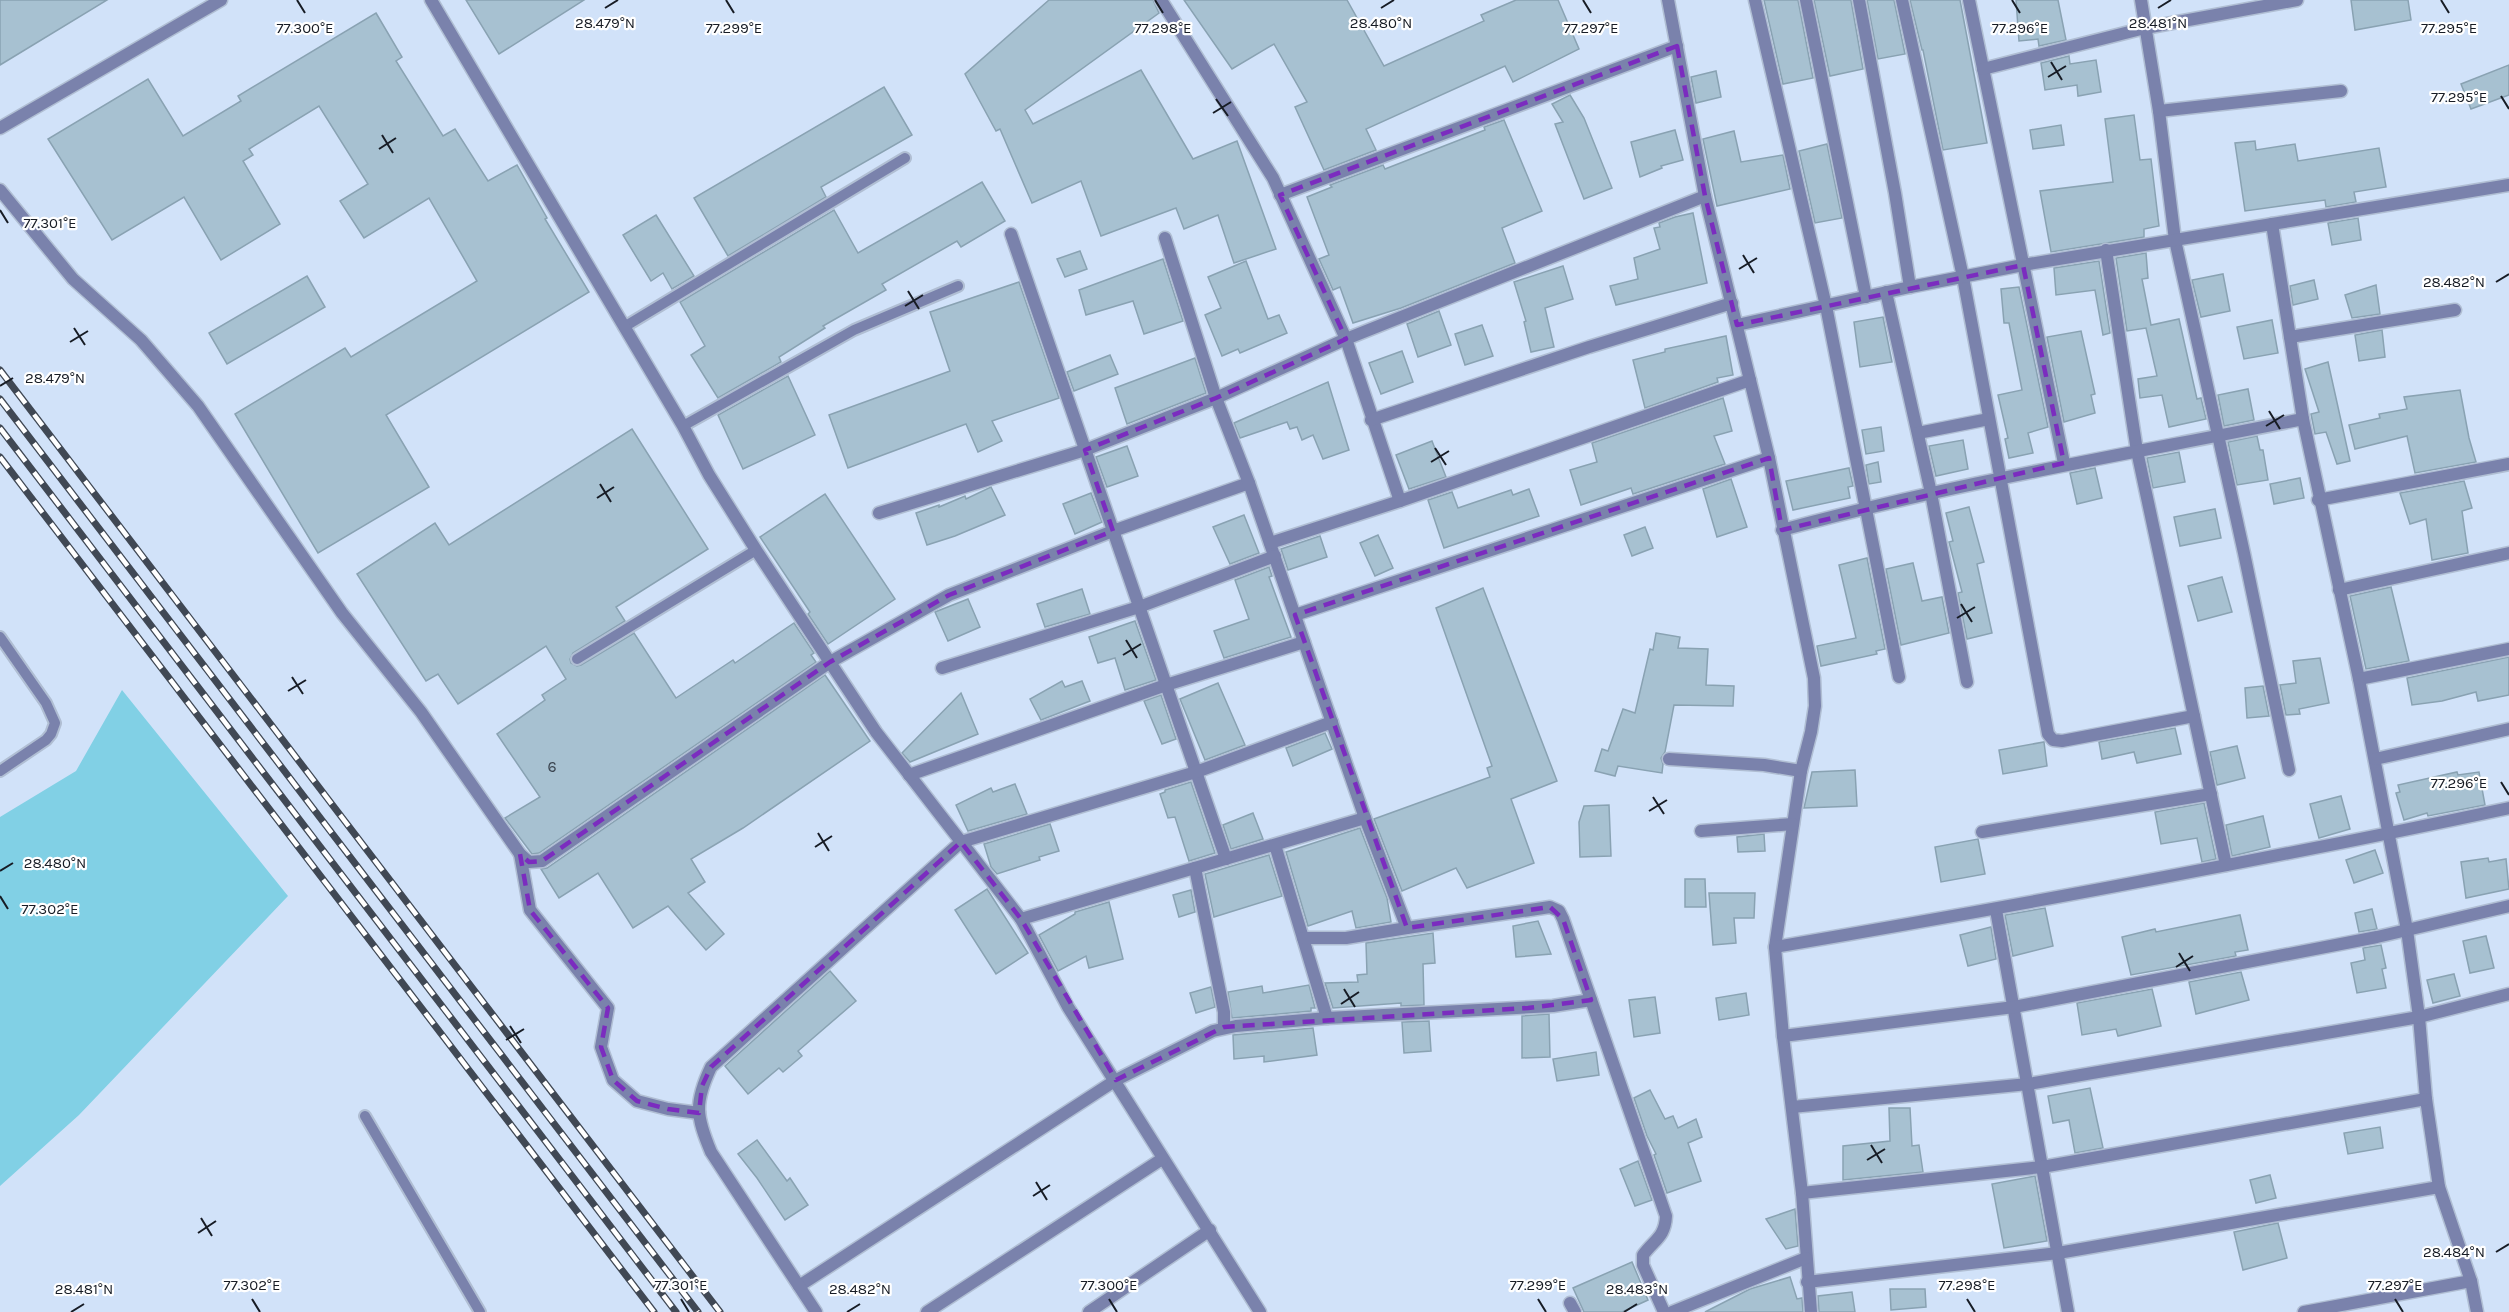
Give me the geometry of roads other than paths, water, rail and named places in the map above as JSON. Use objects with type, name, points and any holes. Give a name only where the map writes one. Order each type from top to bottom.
[{"type":"street","points":[[0,128],[221,0]]},
{"type":"street","points":[[431,0],[709,475],[756,550],[876,732],[1021,919],[1068,1006],[1116,1080],[1162,1159],[1210,1230],[1255,1310]]},
{"type":"street","points":[[1161,0],[1265,162],[1346,339],[1371,420],[1400,501]]},
{"type":"street","points":[[1668,0],[1705,196],[1769,458],[1814,678],[1815,706],[1801,771],[1775,947],[1802,1193],[1811,1312]]},
{"type":"street","points":[[1755,0],[1826,306],[1899,677]]},
{"type":"street","points":[[1806,0],[1866,297]]},
{"type":"street","points":[[1859,0],[1910,287]]},
{"type":"street","points":[[1902,0],[1963,277],[2048,734],[2053,740],[2062,741],[2194,716]]},
{"type":"street","points":[[1969,0],[2064,463]]},
{"type":"street","points":[[2141,0],[2159,111],[2175,240],[2289,770]]},
{"type":"street","points":[[1983,69],[2145,28],[2297,0]]},
{"type":"street","points":[[1280,195],[1677,46]]},
{"type":"street","points":[[2159,111],[2341,91]]},
{"type":"street","points":[[1737,325],[2023,265],[2509,184]]},
{"type":"street","points":[[0,190],[73,279],[141,340],[198,406],[342,613],[421,712],[520,854],[528,862],[543,861],[830,662],[949,595],[1113,531],[1249,483]]},
{"type":"street","points":[[879,513],[1085,450],[1216,399],[1346,339],[1705,196]]},
{"type":"street","points":[[2272,224],[2302,419],[2359,679],[2407,930],[2419,1017],[2426,1099],[2439,1187],[2471,1281],[2477,1312]]},
{"type":"street","points":[[1011,234],[1226,859]]},
{"type":"street","points":[[1165,238],[1216,399],[1249,483],[1365,818],[1407,928]]},
{"type":"street","points":[[2106,250],[2137,451],[2226,865]]},
{"type":"street","points":[[1886,292],[1931,494],[1967,682]]},
{"type":"street","points":[[1371,420],[1590,347],[1732,303]]},
{"type":"street","points":[[2290,337],[2455,310]]},
{"type":"street","points":[[1270,543],[1400,501],[1749,380]]},
{"type":"street","points":[[1918,433],[1989,418]]},
{"type":"street","points":[[1782,530],[1866,507],[2064,463],[2302,419]]},
{"type":"street","points":[[1295,615],[1769,458]]},
{"type":"street","points":[[2318,500],[2509,464]]},
{"type":"street","points":[[2339,590],[2509,553]]},
{"type":"street","points":[[942,668],[1139,607],[1275,556]]},
{"type":"street","points":[[909,775],[1166,685],[1304,642]]},
{"type":"street","points":[[2359,679],[2509,649]]},
{"type":"street","points":[[816,1312],[711,1152],[699,1125],[702,1086],[711,1066],[961,842],[1196,772],[1332,722]]},
{"type":"street","points":[[2375,759],[2509,729]]},
{"type":"street","points":[[1669,759],[1764,765],[1801,771]]},
{"type":"street","points":[[1982,832],[2211,794]]},
{"type":"street","points":[[1775,947],[1996,910],[2509,808]]},
{"type":"street","points":[[1021,919],[1365,818]]},
{"type":"street","points":[[1701,831],[1793,824]]},
{"type":"street","points":[[1275,845],[1327,1018]]},
{"type":"street","points":[[520,854],[530,910],[608,1008],[601,1047],[613,1080],[637,1101],[668,1109],[699,1113]]},
{"type":"street","points":[[1195,868],[1224,1012],[1224,1027]]},
{"type":"street","points":[[1783,1036],[2014,1007],[2407,930],[2509,906]]},
{"type":"street","points":[[1303,938],[1346,938],[1550,907],[1559,911],[1666,1216],[1661,1236],[1642,1255],[1643,1265],[1664,1312]]},
{"type":"street","points":[[1996,910],[2068,1312]]},
{"type":"street","points":[[1792,1107],[2028,1084],[2419,1017],[2509,994]]},
{"type":"street","points":[[799,1286],[1116,1080],[1213,1030],[1224,1027],[1327,1018],[1528,1008],[1591,1000]]},
{"type":"street","points":[[1802,1193],[2042,1167],[2426,1099]]},
{"type":"street","points":[[927,1312],[1162,1159]]},
{"type":"street","points":[[1807,1282],[2058,1253],[2439,1187]]},
{"type":"street","points":[[1089,1312],[1210,1230]]},
{"type":"street","points":[[1672,1312],[1806,1258]]},
{"type":"street","points":[[2304,1312],[2471,1281]]},
{"type":"lane","points":[[624,327],[904,158]]},
{"type":"lane","points":[[682,426],[854,330],[958,286]]},
{"type":"lane","points":[[577,659],[756,550]]},
{"type":"lane","points":[[0,637],[46,703],[55,723],[46,740],[0,771]]},
{"type":"lane","points":[[365,1116],[480,1312]]},
{"type":"water","points":[[122,690],[288,896],[79,1115],[0,1186],[0,817],[76,771]]},
{"type":"railway","points":[[0,370],[720,1312]]},
{"type":"railway","points":[[0,399],[698,1312]]},
{"type":"railway","points":[[0,428],[676,1312]]},
{"type":"railway","points":[[0,457],[654,1312]]}]
